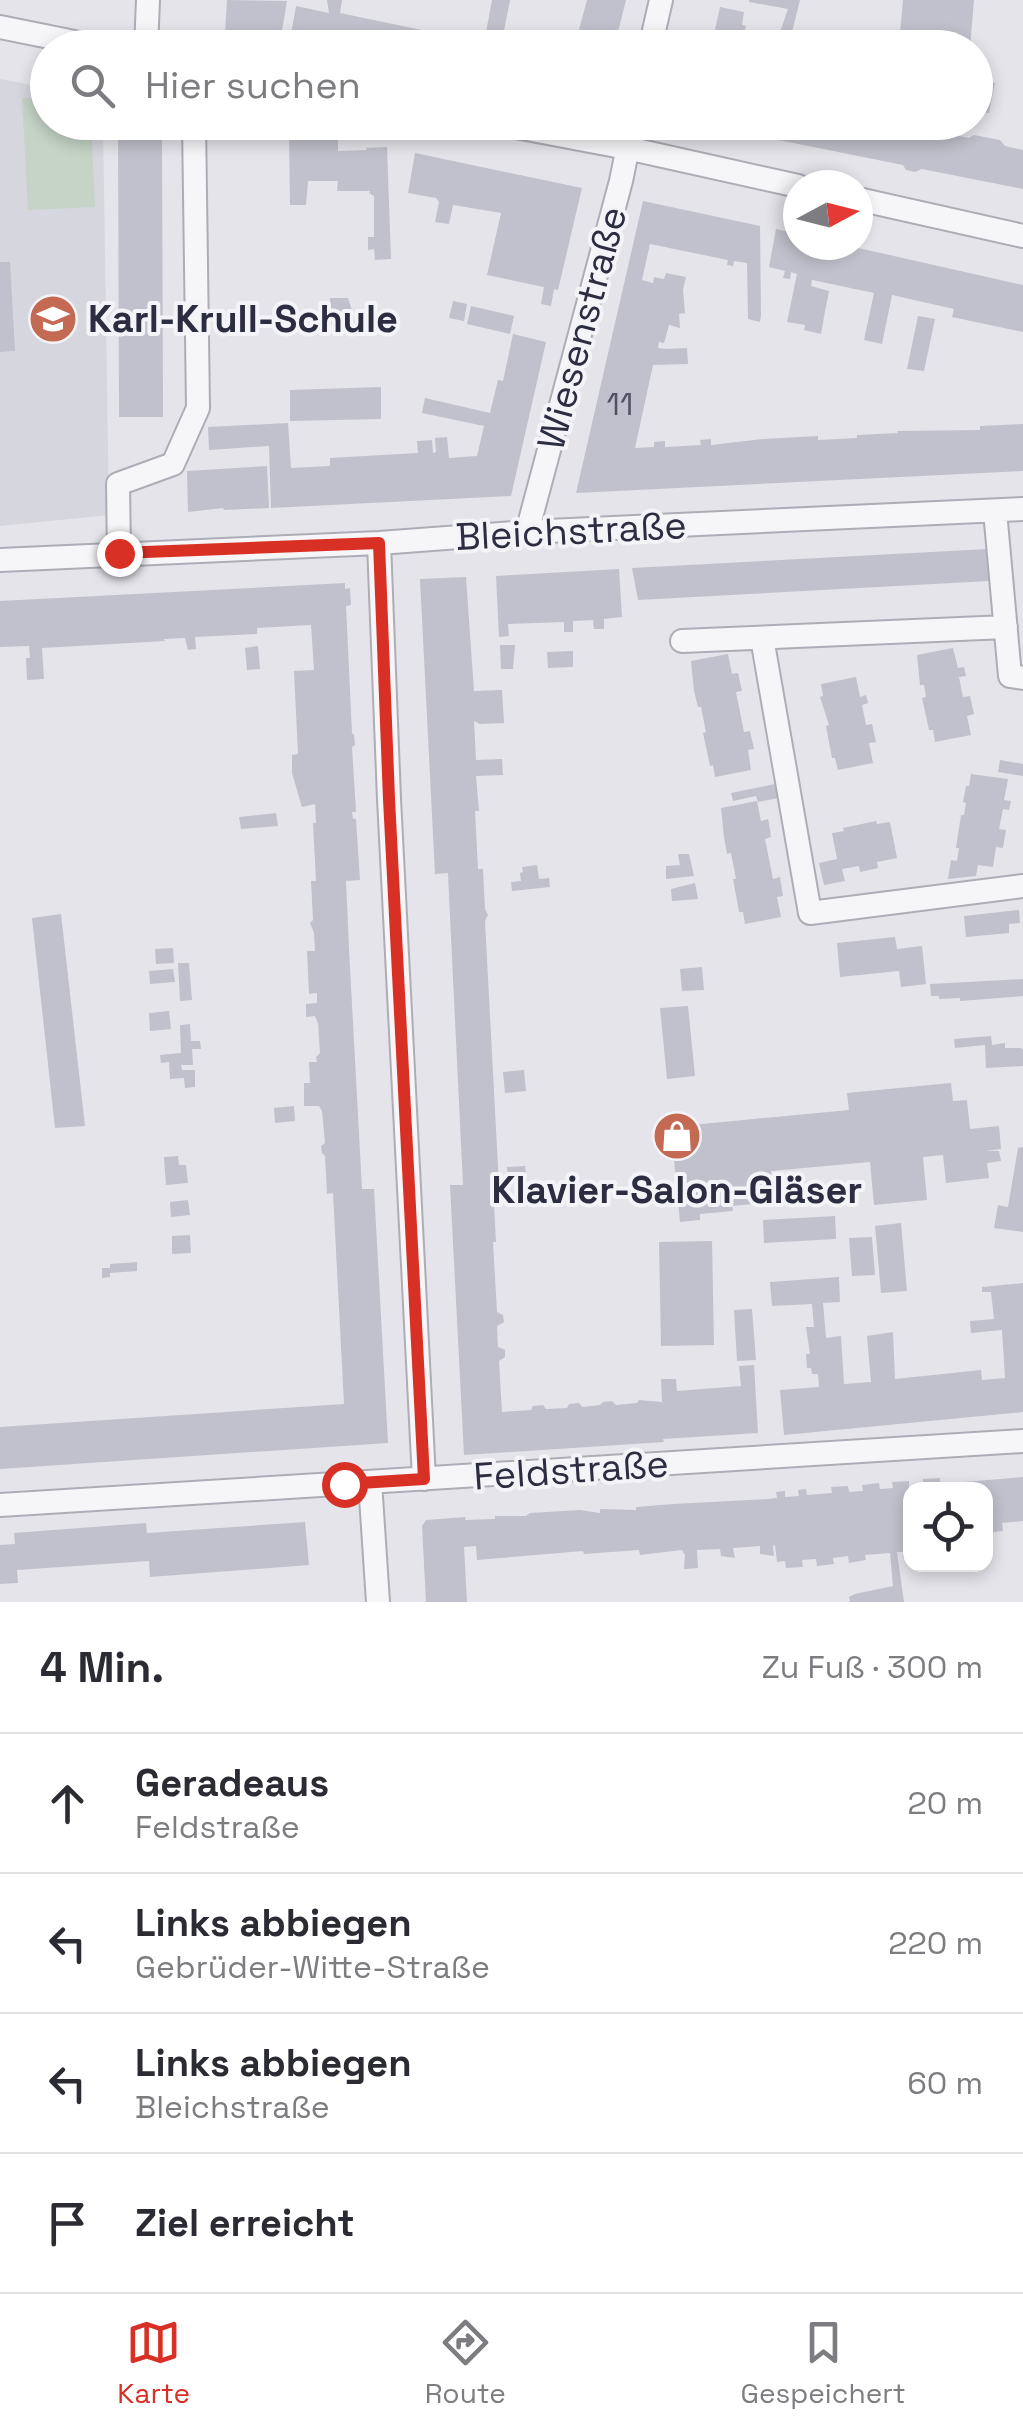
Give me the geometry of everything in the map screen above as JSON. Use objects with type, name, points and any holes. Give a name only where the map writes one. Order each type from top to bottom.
[{"type":"street","points":[[147,30],[148,0]]},
{"type":"street","points":[[654,30],[661,0]]},
{"type":"street","points":[[0,27],[30,33]]},
{"type":"street","points":[[119,553],[118,484],[173,464],[198,408],[194,140]]},
{"type":"street","points":[[586,140],[783,183]]},
{"type":"street","name":"Wiesenstraße","points":[[528,532],[630,140]]},
{"type":"street","points":[[873,202],[1023,236]]},
{"type":"street","name":"Bleichstraße","points":[[0,560],[1023,509]]},
{"type":"street","points":[[995,511],[1010,676],[1023,678]]},
{"type":"street","points":[[379,543],[424,1479]]},
{"type":"street","points":[[682,641],[1006,627]]},
{"type":"street","points":[[762,638],[810,914],[1023,886]]},
{"type":"street","name":"Feldstraße","points":[[0,1505],[1023,1441]]},
{"type":"street","points":[[370,1482],[378,1602]]},
{"type":"shaded area","name":"Karl-Krull-Schule","points":[[0,79],[30,85],[30,140],[103,140],[109,515],[0,526]]},
{"type":"green space","points":[[22,98],[30,99],[30,140],[92,140],[95,207],[28,210]]},
{"type":"building","points":[[227,0],[287,1],[282,30],[225,30]]},
{"type":"building","points":[[327,0],[342,0],[340,13],[422,30],[292,30],[296,6],[329,13]]},
{"type":"building","points":[[492,0],[510,0],[504,30],[486,30]]},
{"type":"building","points":[[587,0],[626,0],[618,30],[579,30]]},
{"type":"building","points":[[800,0],[792,30],[781,30],[788,9],[749,2]]},
{"type":"building","points":[[903,0],[974,0],[972,30],[900,30]]},
{"type":"building","points":[[720,7],[744,12],[745,30],[715,30]]},
{"type":"building","points":[[118,140],[162,140],[163,417],[119,417]]},
{"type":"building","points":[[289,140],[338,140],[338,151],[387,147],[391,259],[375,260],[374,249],[368,250],[368,237],[374,237],[374,196],[370,191],[337,191],[338,181],[308,181],[306,205],[290,205]]},
{"type":"building","points":[[779,140],[1000,140],[1005,146],[1023,150],[1023,189],[922,169],[915,172],[903,165]]},
{"type":"building","points":[[415,153],[582,188],[551,306],[541,304],[544,287],[487,275],[501,213],[453,205],[449,224],[435,222],[439,202],[436,198],[408,193]]},
{"type":"building","points":[[643,201],[760,226],[761,315],[760,322],[748,319],[747,263],[734,261],[733,266],[727,265],[728,260],[650,244],[642,280],[653,283],[654,277],[664,279],[666,273],[686,277],[685,313],[679,314],[680,328],[669,325],[664,343],[659,342],[658,348],[687,348],[688,364],[653,365],[635,448],[654,447],[654,442],[665,441],[665,447],[701,445],[700,440],[711,439],[711,445],[818,436],[818,440],[1023,424],[1023,471],[576,493]]},
{"type":"building","points":[[776,229],[783,231],[783,260],[873,260],[873,251],[1023,285],[1023,332],[952,317],[954,309],[892,295],[882,344],[864,340],[874,293],[812,280],[811,286],[829,291],[821,334],[804,330],[805,325],[787,322],[797,274],[791,272],[790,279],[783,278],[785,271],[769,267]]},
{"type":"building","points":[[0,262],[10,262],[15,351],[0,352]]},
{"type":"building","points":[[330,298],[348,298],[356,323],[331,325]]},
{"type":"building","points":[[453,301],[467,304],[464,321],[449,318]]},
{"type":"building","points":[[471,306],[514,316],[510,334],[467,324]]},
{"type":"building","points":[[918,316],[935,319],[924,371],[907,369]]},
{"type":"building","points":[[513,334],[546,342],[511,496],[271,508],[269,446],[209,450],[208,427],[288,423],[291,468],[330,466],[330,458],[418,453],[417,441],[432,440],[433,453],[435,438],[447,437],[449,458],[477,456],[484,426],[422,413],[425,398],[490,413],[498,380],[503,381]]},
{"type":"building","points":[[381,387],[381,419],[290,421],[290,390]]},
{"type":"building","points":[[267,466],[269,508],[188,512],[187,471]]},
{"type":"building","points":[[988,549],[989,581],[638,600],[632,568]]},
{"type":"building","points":[[619,569],[622,617],[604,619],[604,629],[594,629],[593,620],[573,621],[573,632],[564,632],[564,622],[508,624],[509,636],[499,637],[496,576]]},
{"type":"building","points":[[466,577],[474,691],[502,690],[504,723],[474,721],[476,760],[502,759],[503,775],[476,776],[479,811],[475,811],[478,869],[483,869],[488,915],[485,921],[499,1186],[493,1187],[493,1242],[497,1312],[503,1315],[504,1322],[497,1326],[498,1347],[505,1350],[505,1357],[499,1361],[502,1412],[543,1405],[546,1409],[612,1401],[616,1405],[639,1400],[662,1402],[661,1379],[676,1379],[677,1391],[741,1386],[739,1366],[754,1365],[758,1433],[464,1455],[450,1185],[463,1185],[448,873],[435,874],[420,579]]},
{"type":"building","points":[[345,583],[345,589],[350,588],[351,605],[346,606],[355,745],[352,747],[356,812],[352,812],[356,819],[360,880],[346,881],[349,949],[362,1189],[374,1189],[388,1443],[0,1469],[0,1427],[344,1404],[333,1193],[327,1194],[321,1146],[325,1143],[322,1111],[319,1106],[304,1106],[304,1083],[310,1083],[309,1062],[317,1062],[320,1053],[318,1023],[315,1016],[306,1017],[306,1004],[317,1003],[317,993],[309,994],[307,951],[315,951],[310,923],[311,881],[316,881],[316,823],[315,804],[302,807],[292,773],[292,755],[298,754],[294,671],[314,670],[311,625],[257,628],[257,634],[195,637],[196,649],[188,650],[185,638],[42,648],[44,679],[27,680],[29,646],[0,647],[0,601]]},
{"type":"building","points":[[500,645],[515,645],[513,669],[501,669]]},
{"type":"building","points":[[258,646],[260,669],[247,670],[245,648]]},
{"type":"building","points":[[953,648],[958,668],[964,667],[966,676],[959,677],[963,697],[970,696],[974,714],[967,716],[971,735],[935,742],[922,698],[926,697],[924,685],[920,685],[917,655]]},
{"type":"building","points":[[573,651],[573,667],[548,668],[547,652]]},
{"type":"building","points":[[728,654],[732,674],[738,673],[742,691],[736,692],[744,732],[750,731],[754,749],[748,750],[751,770],[715,777],[703,733],[706,732],[701,707],[694,691],[691,661]]},
{"type":"building","points":[[856,677],[860,697],[866,695],[868,703],[862,705],[866,725],[872,724],[876,742],[869,743],[873,763],[838,770],[832,758],[821,684]]},
{"type":"building","points":[[1000,760],[1023,764],[1023,776],[998,772]]},
{"type":"building","points":[[971,774],[1008,779],[1004,800],[1011,801],[1009,810],[1003,809],[999,829],[1006,830],[1003,848],[996,847],[993,867],[978,865],[976,876],[948,879],[951,860],[957,861],[961,815],[966,803],[963,802]]},
{"type":"building","points":[[775,784],[778,798],[758,802],[756,796],[733,801],[731,793]]},
{"type":"building","points":[[757,801],[761,821],[768,819],[771,837],[765,839],[773,879],[780,877],[783,896],[777,897],[781,917],[745,924],[743,912],[739,912],[731,853],[727,854],[721,808]]},
{"type":"building","points":[[276,813],[278,826],[241,829],[239,817]]},
{"type":"building","points":[[876,821],[890,822],[897,858],[877,862],[878,868],[860,872],[859,866],[842,869],[845,881],[824,885],[819,863],[837,859],[832,833]]},
{"type":"building","points":[[678,854],[689,854],[694,876],[666,879],[666,866],[680,865]]},
{"type":"building","points":[[537,865],[539,879],[549,878],[550,887],[512,891],[511,882],[521,881],[522,867]]},
{"type":"building","points":[[695,883],[698,899],[672,901],[671,889]]},
{"type":"building","points":[[1019,910],[1020,923],[1009,924],[1009,933],[966,937],[964,916]]},
{"type":"building","points":[[61,914],[85,1126],[55,1128],[32,918]]},
{"type":"building","points":[[895,937],[897,949],[922,946],[926,984],[901,987],[899,971],[840,977],[837,943]]},
{"type":"building","points":[[173,948],[174,963],[156,964],[155,949]]},
{"type":"building","points":[[178,963],[189,963],[192,1000],[180,1001]]},
{"type":"building","points":[[702,967],[704,990],[682,991],[680,969]]},
{"type":"building","points":[[173,969],[175,982],[150,984],[149,971]]},
{"type":"building","points":[[1023,979],[1023,996],[960,1001],[931,996],[930,984]]},
{"type":"building","points":[[688,1006],[695,1076],[667,1079],[660,1008]]},
{"type":"building","points":[[169,1011],[171,1029],[150,1031],[149,1013]]},
{"type":"building","points":[[190,1024],[191,1041],[200,1041],[201,1049],[192,1049],[193,1065],[181,1065],[182,1070],[195,1070],[195,1087],[185,1088],[184,1078],[170,1079],[169,1062],[161,1063],[160,1055],[181,1053],[180,1025]]},
{"type":"building","points":[[991,1036],[992,1045],[1005,1043],[1005,1048],[1021,1048],[1023,1066],[986,1068],[985,1045],[955,1048],[954,1039]]},
{"type":"building","points":[[524,1070],[526,1091],[505,1093],[503,1072]]},
{"type":"building","points":[[951,1083],[953,1101],[967,1100],[970,1129],[999,1126],[1001,1149],[986,1151],[999,1151],[1001,1161],[987,1163],[989,1178],[946,1183],[943,1155],[923,1157],[927,1200],[874,1205],[870,1162],[771,1171],[773,1202],[732,1206],[733,1211],[700,1214],[700,1220],[680,1222],[671,1127],[849,1110],[847,1093]]},
{"type":"building","points":[[294,1106],[295,1121],[275,1123],[274,1108]]},
{"type":"building","points":[[1023,1147],[1023,1232],[994,1228],[998,1205],[1008,1207],[1018,1148]]},
{"type":"building","points":[[178,1156],[179,1165],[186,1165],[188,1183],[166,1185],[164,1157]]},
{"type":"building","points":[[525,1166],[527,1182],[508,1184],[507,1167]]},
{"type":"building","points":[[188,1200],[190,1215],[171,1217],[170,1202]]},
{"type":"building","points":[[835,1216],[836,1239],[764,1243],[763,1220]]},
{"type":"building","points":[[901,1223],[907,1291],[881,1293],[875,1226]]},
{"type":"building","points":[[190,1235],[191,1253],[172,1254],[172,1236]]},
{"type":"building","points":[[872,1237],[875,1275],[852,1276],[849,1238]]},
{"type":"building","points":[[712,1241],[714,1345],[661,1346],[659,1242]]},
{"type":"building","points":[[137,1262],[137,1271],[110,1273],[110,1277],[102,1278],[102,1268],[110,1268],[110,1264]]},
{"type":"building","points":[[839,1277],[840,1302],[823,1303],[826,1338],[841,1336],[844,1384],[871,1382],[867,1336],[893,1332],[895,1379],[981,1370],[982,1380],[1005,1378],[1002,1330],[971,1333],[970,1321],[994,1319],[991,1292],[982,1292],[982,1287],[1023,1283],[1023,1412],[784,1435],[780,1390],[819,1387],[818,1374],[807,1368],[806,1354],[810,1354],[806,1327],[814,1327],[812,1304],[772,1306],[770,1282]]},
{"type":"building","points":[[752,1309],[756,1360],[737,1361],[734,1310]]},
{"type":"building","points":[[1023,1477],[1023,1521],[1002,1523],[1003,1531],[993,1532],[993,1482],[964,1482]]},
{"type":"building","points":[[909,1481],[903,1482],[903,1552],[897,1552],[904,1602],[850,1602],[849,1597],[855,1594],[893,1586],[890,1553],[865,1555],[866,1560],[849,1563],[848,1556],[833,1558],[834,1564],[817,1566],[816,1559],[802,1560],[803,1567],[786,1568],[785,1561],[777,1562],[775,1545],[774,1556],[760,1554],[760,1546],[733,1548],[735,1558],[721,1556],[720,1549],[697,1550],[698,1568],[684,1569],[682,1550],[640,1555],[639,1550],[584,1554],[583,1551],[477,1560],[476,1546],[464,1547],[467,1602],[426,1602],[422,1526],[426,1520],[495,1519],[580,1510],[600,1513],[600,1509],[636,1510],[777,1498],[776,1492],[785,1491],[785,1497],[799,1496],[798,1490],[806,1489],[807,1495],[832,1493],[831,1487],[848,1486],[849,1492],[863,1491],[862,1485],[879,1483],[880,1489],[893,1488],[892,1482]]},
{"type":"building","points":[[305,1522],[309,1565],[150,1577],[149,1561],[17,1570],[18,1583],[0,1584],[0,1545],[15,1544],[14,1533],[146,1523],[147,1533]]},
{"type":"place","name":"Karl-Krull-Schule","points":[[53,319]]},
{"type":"place","name":"Klavier-Salon-Gläser","points":[[677,1136]]},
{"type":"route","points":[[119,553],[379,543],[424,1479],[344,1484]]}]
